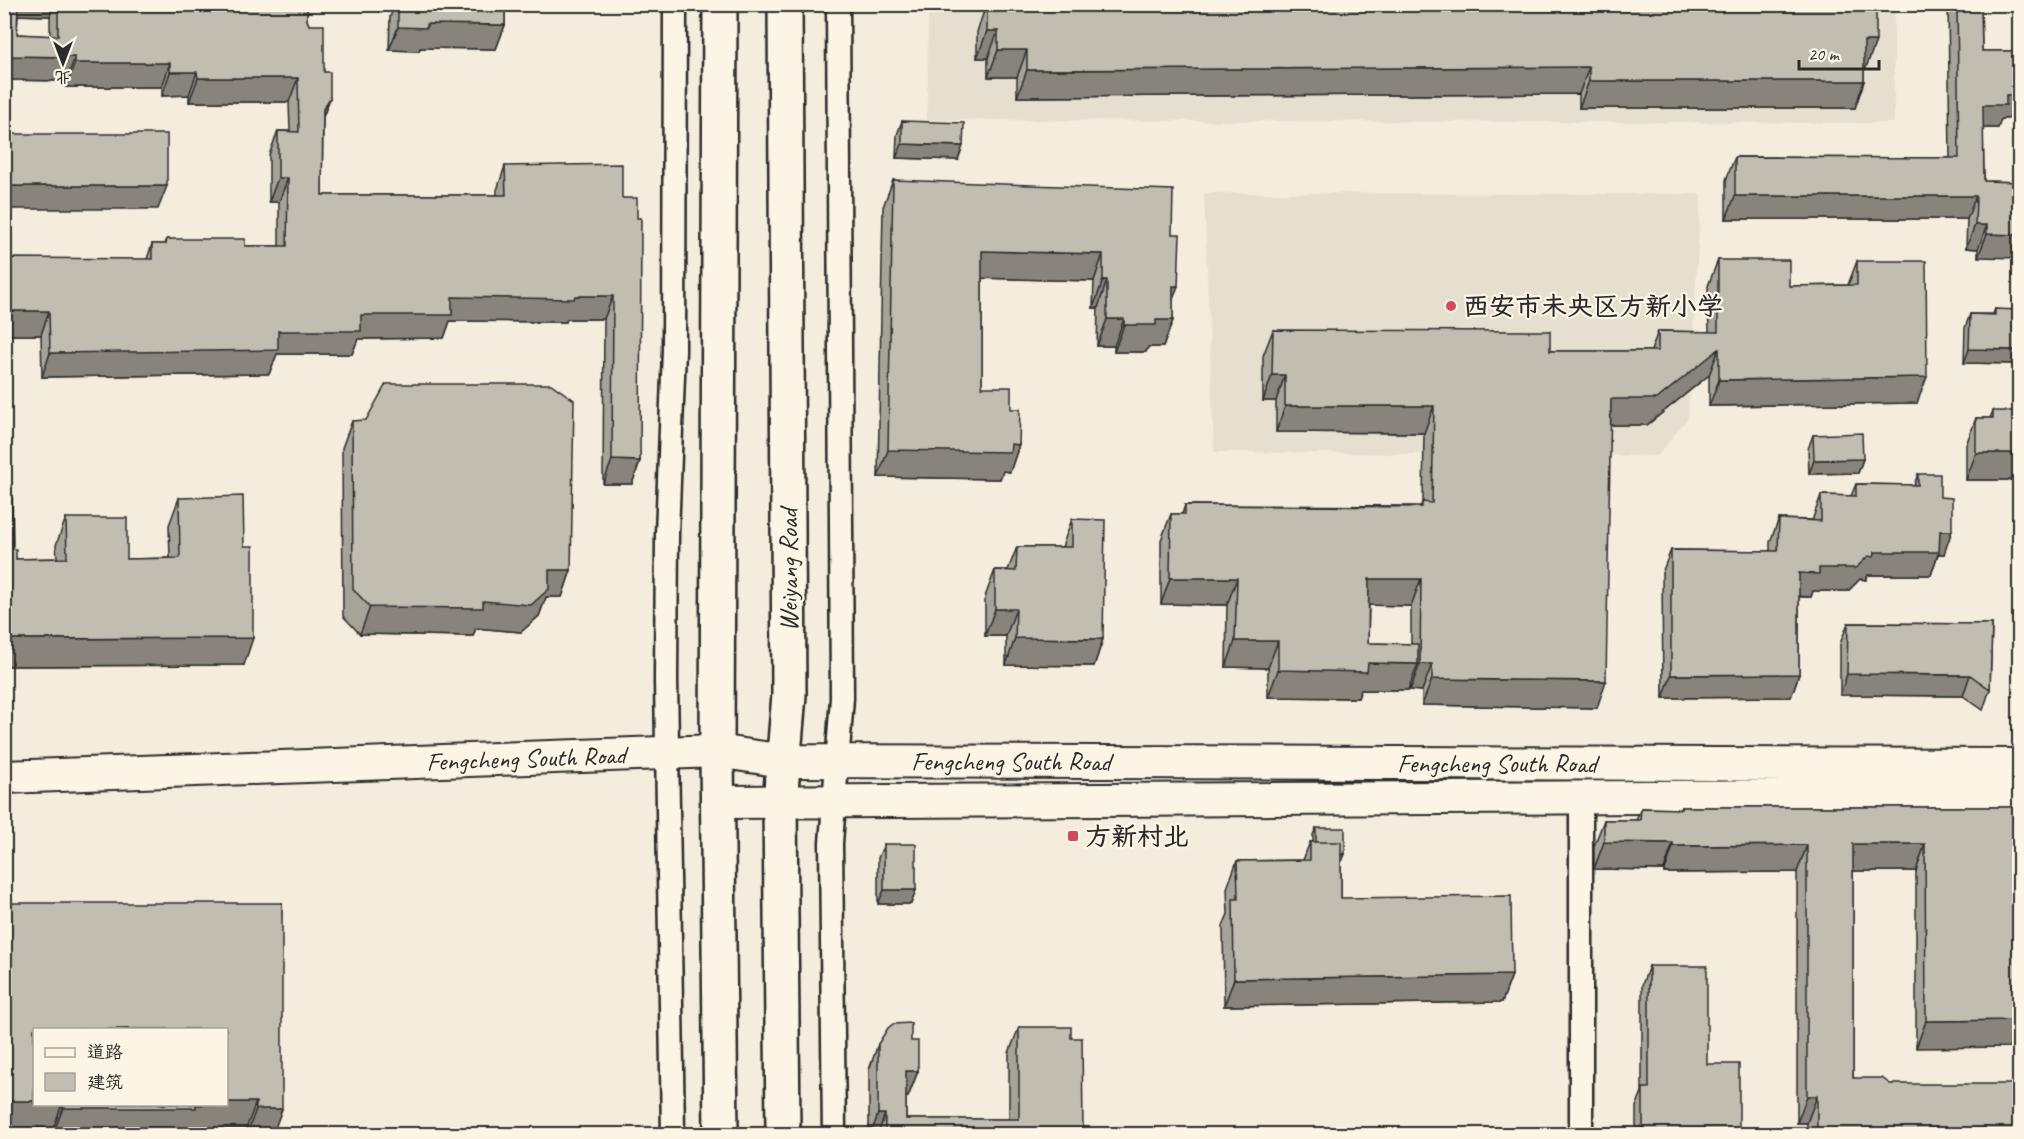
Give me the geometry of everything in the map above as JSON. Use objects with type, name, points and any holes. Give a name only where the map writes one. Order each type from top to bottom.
[{"type":"main road","points":[[720,4],[717,802],[721,1134]]},
{"type":"main road","name":"Weiyang Road","points":[[783,1134],[780,802],[789,695],[785,4]]},
{"type":"street","points":[[673,1134],[667,753],[667,534],[674,350],[675,4]]},
{"type":"street","points":[[834,1134],[831,843],[842,698],[838,4]]},
{"type":"street","name":"Fengcheng South Road","points":[[4,777],[717,751],[783,761],[2019,765]]},
{"type":"street","name":"Fengcheng South Road","points":[[717,802],[2019,795]]},
{"type":"street","points":[[1581,797],[1581,1134]]},
{"type":"shaded area","points":[[928,5],[1894,5],[1894,123],[927,120]]},
{"type":"shaded area","name":"西安市未央区方新小学","points":[[1204,193],[1701,194],[1688,418],[1657,456],[1214,452]]},
{"type":"building","points":[[4,4],[18,4],[17,34],[58,36],[58,4],[184,6],[184,4],[307,4],[309,25],[324,25],[324,72],[330,72],[330,98],[323,109],[322,195],[506,195],[505,166],[622,164],[622,198],[637,198],[637,218],[641,218],[640,461],[612,460],[613,296],[575,296],[574,299],[452,297],[452,315],[361,315],[361,331],[278,331],[278,350],[50,353],[49,311],[4,311],[4,258],[152,259],[152,244],[166,244],[167,239],[245,239],[245,246],[287,246],[288,178],[278,178],[278,131],[299,132],[298,78],[198,78],[197,72],[170,72],[170,63],[75,63],[75,57],[4,56]]},
{"type":"building","points":[[398,4],[505,4],[505,25],[427,24],[427,28],[398,27]]},
{"type":"building","points":[[1876,4],[1876,41],[1864,41],[1864,81],[1589,81],[1589,67],[1027,70],[1027,50],[998,50],[998,31],[987,31],[987,5]]},
{"type":"building","points":[[1957,4],[1981,4],[1982,51],[2019,51],[2019,95],[2006,95],[2006,105],[1983,105],[1984,181],[2019,182],[2019,235],[1987,234],[1987,225],[1975,225],[1976,196],[1735,196],[1735,157],[1959,158]]},
{"type":"building","points":[[902,121],[964,123],[963,146],[902,144]]},
{"type":"building","points":[[4,134],[167,134],[167,186],[4,186]]},
{"type":"building","points":[[893,180],[1173,190],[1172,234],[1180,234],[1178,286],[1173,286],[1173,320],[1156,320],[1156,325],[1124,325],[1124,319],[1107,319],[1107,280],[1103,280],[1103,254],[982,251],[982,387],[1011,387],[1011,409],[1020,409],[1019,445],[1011,444],[1010,452],[888,450]]},
{"type":"building","points":[[1718,260],[1789,260],[1789,286],[1857,285],[1857,261],[1926,261],[1927,377],[1719,380],[1719,349],[1657,399],[1611,399],[1606,681],[1432,679],[1432,664],[1420,664],[1421,579],[1369,579],[1368,643],[1418,644],[1418,664],[1368,663],[1367,672],[1278,670],[1278,641],[1235,641],[1237,578],[1170,578],[1171,514],[1185,514],[1185,505],[1422,507],[1422,502],[1432,503],[1434,406],[1285,406],[1285,375],[1272,375],[1273,330],[1550,331],[1550,351],[1658,351],[1658,331],[1718,332]]},
{"type":"building","points":[[1995,309],[2019,310],[2019,350],[1969,349],[1970,314],[1995,315]]},
{"type":"building","points":[[386,384],[551,384],[574,400],[571,570],[549,570],[549,589],[531,605],[483,601],[483,608],[370,607],[353,589],[352,421],[366,420]]},
{"type":"building","points":[[1993,411],[2019,411],[2019,453],[1976,453],[1976,418],[1993,418]]},
{"type":"building","points":[[1862,433],[1863,459],[1814,460],[1813,435]]},
{"type":"building","points":[[1918,474],[1940,474],[1940,497],[1952,498],[1952,531],[1940,531],[1939,552],[1875,552],[1874,557],[1868,556],[1856,568],[1819,568],[1819,574],[1799,573],[1799,674],[1671,675],[1671,550],[1778,551],[1779,519],[1821,521],[1821,495],[1856,496],[1856,484],[1918,485]]},
{"type":"building","points":[[243,496],[244,546],[253,546],[253,638],[4,639],[4,498],[12,498],[13,549],[16,549],[16,559],[67,558],[66,518],[127,518],[127,559],[180,558],[179,498]]},
{"type":"building","points":[[1072,519],[1105,520],[1103,639],[1015,638],[1016,609],[995,609],[995,570],[1016,571],[1017,547],[1072,547]]},
{"type":"building","points":[[1848,623],[1992,624],[1990,689],[1970,675],[1847,674]]},
{"type":"building","points":[[1681,807],[2019,807],[2019,1020],[1926,1021],[1925,844],[1853,844],[1853,1078],[1882,1078],[1890,1084],[2019,1084],[2019,1134],[1817,1134],[1817,1096],[1807,1096],[1807,845],[1673,846],[1673,843],[1604,842],[1604,820],[1640,820],[1641,808],[1681,809]]},
{"type":"building","points":[[1316,828],[1345,828],[1345,854],[1341,854],[1341,842],[1316,842]]},
{"type":"building","points":[[1310,842],[1341,842],[1341,898],[1511,896],[1512,975],[1234,979],[1233,899],[1238,899],[1237,861],[1310,860]]},
{"type":"building","points":[[884,844],[916,844],[916,890],[884,890]]},
{"type":"building","points":[[4,903],[282,903],[282,1109],[256,1109],[256,1102],[228,1102],[228,1028],[33,1028],[33,1101],[4,1101]]},
{"type":"building","points":[[1649,966],[1707,966],[1707,1064],[1739,1064],[1739,1134],[1643,1133],[1643,1088],[1649,1088]]},
{"type":"building","points":[[911,1023],[911,1041],[918,1041],[918,1071],[906,1071],[906,1119],[1019,1119],[1019,1027],[1071,1027],[1071,1038],[1082,1038],[1083,1134],[885,1134],[885,1114],[878,1114],[878,1044],[893,1024]]},
{"type":"building","points":[[63,1106],[196,1106],[196,1108],[63,1108]]},
{"type":"place","name":"西安市未央区方新小学","points":[[1451,306]]},
{"type":"place","name":"方新村北","points":[[1073,836]]}]
